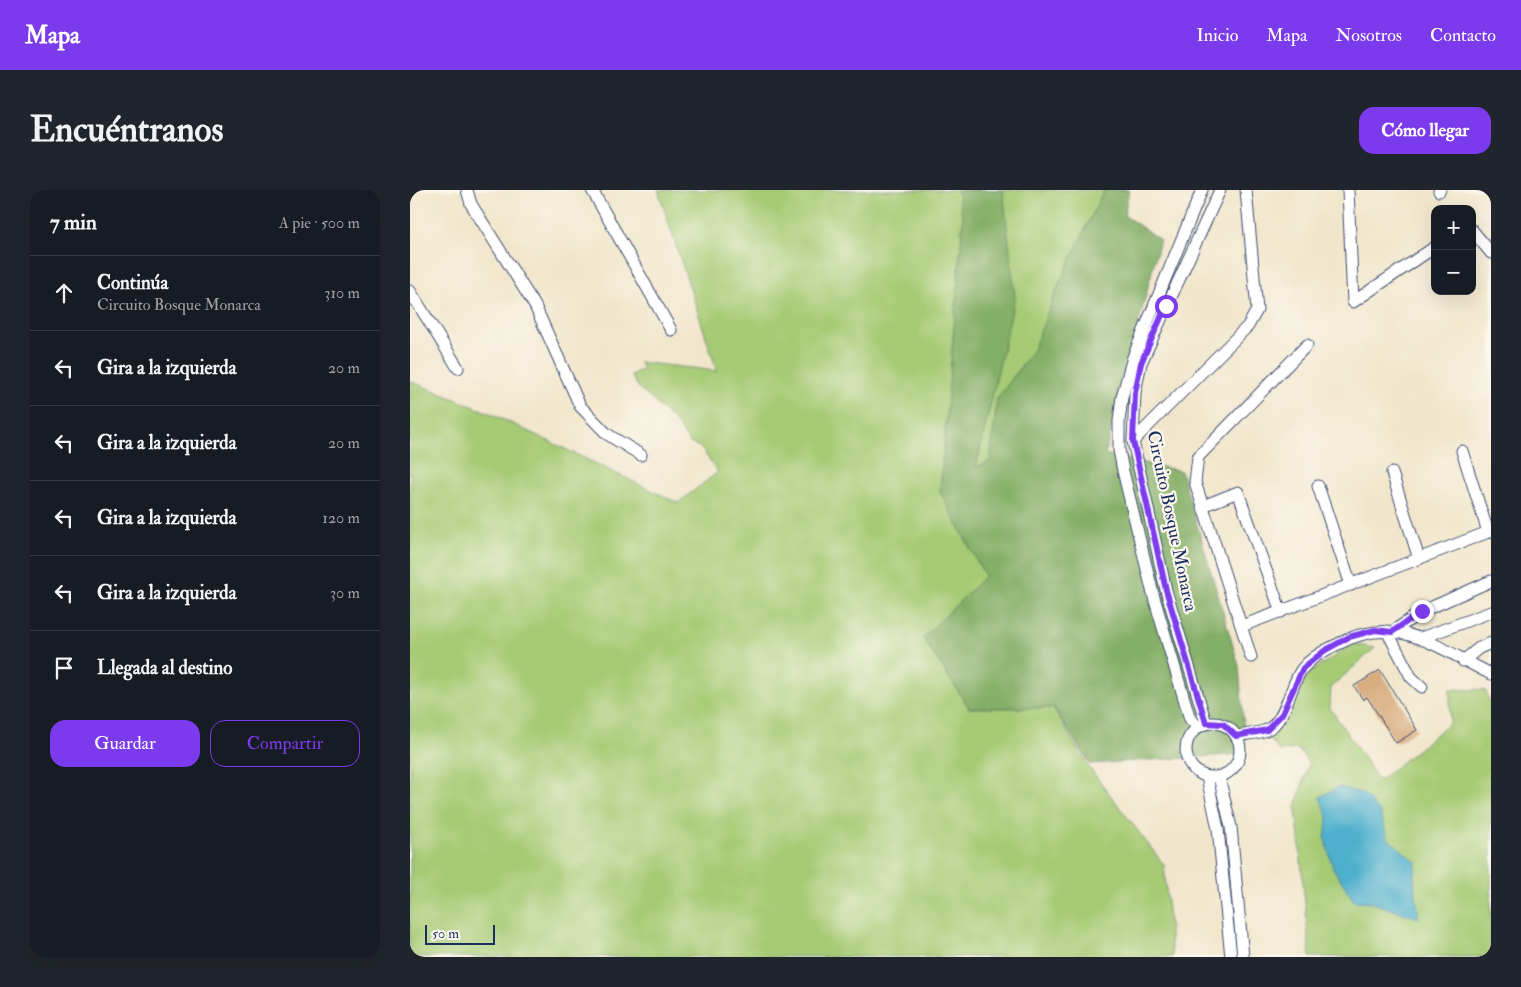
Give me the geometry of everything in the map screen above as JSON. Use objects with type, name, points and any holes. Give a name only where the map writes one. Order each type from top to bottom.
[{"type":"street","points":[[467,190],[471,204],[535,306],[580,406],[607,434],[640,455]]},
{"type":"street","points":[[592,190],[671,330]]},
{"type":"street","name":"Circuito Bosque Monarca","points":[[1202,190],[1133,357],[1122,397],[1119,420],[1119,450],[1122,471],[1153,594],[1190,719],[1202,725]]},
{"type":"street","name":"Circuito Bosque Monarca","points":[[1202,725],[1166,590],[1133,441],[1135,393],[1141,363],[1220,190]]},
{"type":"street","points":[[1133,441],[1248,326],[1257,310],[1246,190]]},
{"type":"street","points":[[1348,190],[1353,302],[1431,249]]},
{"type":"street","points":[[1476,235],[1491,253]]},
{"type":"street","points":[[410,291],[458,368]]},
{"type":"street","points":[[1251,657],[1195,482],[1198,457],[1308,345]]},
{"type":"street","points":[[1242,626],[1489,531],[1462,451]]},
{"type":"street","points":[[1392,473],[1419,558]]},
{"type":"street","points":[[1318,486],[1351,585]]},
{"type":"street","points":[[1203,506],[1238,492],[1281,612]]},
{"type":"street","points":[[1389,632],[1422,611],[1491,581]]},
{"type":"street","points":[[1420,638],[1491,612]]},
{"type":"street","points":[[1236,736],[1267,730],[1282,714],[1303,668],[1324,651],[1349,637],[1375,630],[1420,638],[1491,674]]},
{"type":"street","points":[[1389,632],[1411,677],[1422,687]]},
{"type":"street","points":[[1463,661],[1479,648],[1491,642]]},
{"type":"street","points":[[1223,724],[1236,736],[1240,745],[1238,760],[1228,772],[1213,777],[1199,774],[1187,760],[1186,742],[1202,725],[1223,724]]},
{"type":"street","points":[[1213,777],[1231,957]]},
{"type":"street","points":[[1213,777],[1231,827],[1244,957]]},
{"type":"green space","points":[[658,190],[1128,190],[985,593],[1088,766],[1164,865],[1172,957],[410,957],[410,381],[492,414],[678,503],[718,472],[700,447],[690,443],[673,419],[638,387],[631,375],[643,369],[639,362],[717,371]]},
{"type":"green space","points":[[957,190],[1003,190],[1015,297],[976,467],[990,461],[997,399],[1033,350],[1059,284],[1104,190],[1129,190],[1124,215],[1160,240],[1105,454],[1181,471],[1239,666],[1246,754],[1090,764],[1054,708],[969,708],[923,638],[985,576],[940,492],[963,219]]},
{"type":"green space","points":[[1353,644],[1375,648],[1331,687],[1330,708],[1379,781],[1450,723],[1450,689],[1485,690],[1491,705],[1491,957],[1310,957],[1296,807],[1309,763],[1298,749],[1279,751],[1269,737],[1285,722],[1306,675]]},
{"type":"water","points":[[1339,787],[1364,794],[1380,813],[1388,839],[1416,862],[1414,882],[1419,918],[1372,903],[1354,901],[1333,868],[1325,839],[1328,817],[1320,797]]},
{"type":"building","points":[[1380,670],[1417,730],[1396,743],[1367,697],[1363,700],[1354,686]]},
{"type":"route","points":[[1166,306],[1141,363],[1135,393],[1133,441],[1166,590],[1206,723],[1215,722],[1223,724],[1231,729],[1236,736],[1267,730],[1282,714],[1303,668],[1324,651],[1349,637],[1375,630],[1392,632],[1422,611]]}]
